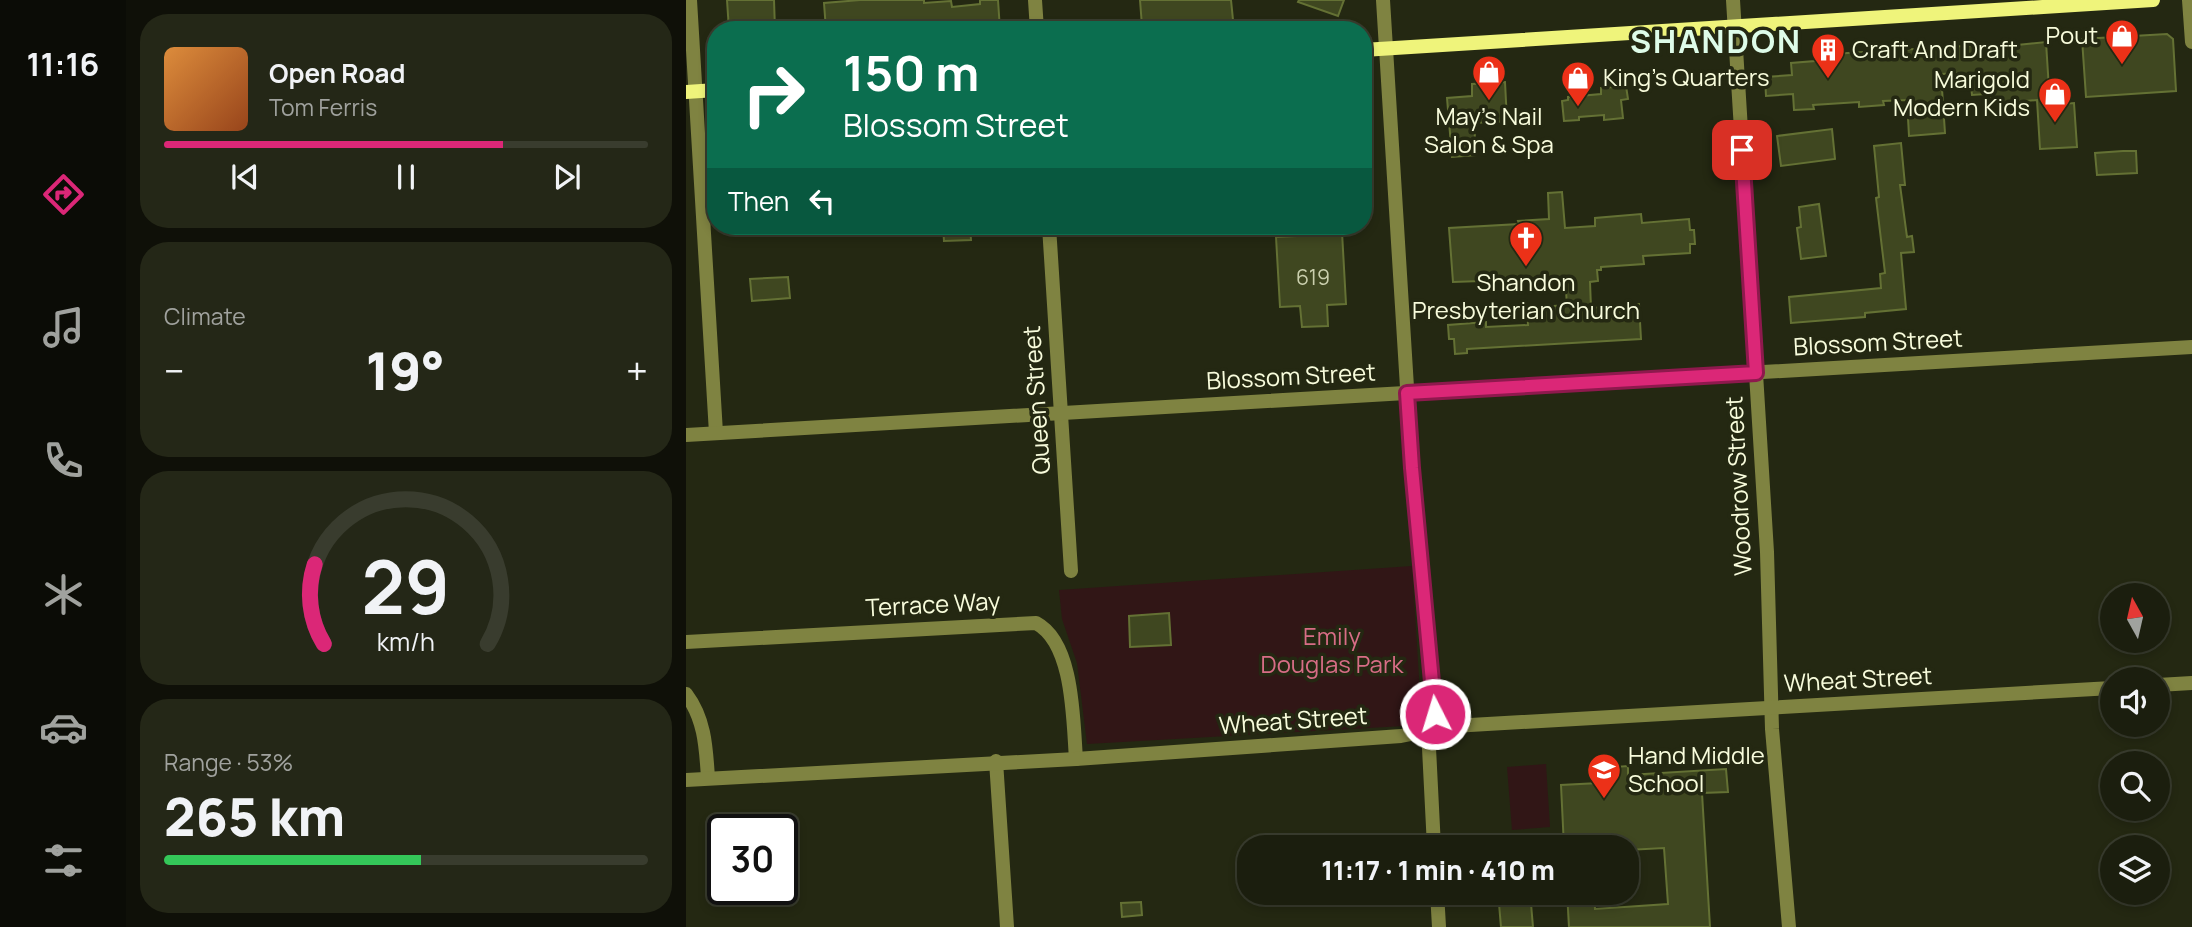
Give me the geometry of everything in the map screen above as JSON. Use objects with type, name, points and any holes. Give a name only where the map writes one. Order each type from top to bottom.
[{"type":"main road","points":[[1372,49],[2152,0]]},
{"type":"street","points":[[690,0],[691,92],[716,433]]},
{"type":"street","points":[[1035,0],[1036,21]]},
{"type":"street","points":[[1383,0],[1412,468],[1435,714],[1429,748],[1433,835]]},
{"type":"street","name":"Woodrow Street","points":[[1733,0],[1767,552],[1771,708],[1789,927]]},
{"type":"street","points":[[2189,0],[2192,42]]},
{"type":"street","name":"Queen Street","points":[[1050,235],[1070,571]]},
{"type":"street","name":"Blossom Street","points":[[686,435],[2192,347]]},
{"type":"street","name":"Terrace Way","points":[[686,642],[1036,623],[1049,632],[1063,663],[1072,696],[1076,759]]},
{"type":"street","points":[[2170,684],[2192,683]]},
{"type":"street","name":"Wheat Street","points":[[686,780],[996,761],[1076,759],[1401,736],[1453,726],[2100,689]]},
{"type":"street","points":[[686,695],[694,705],[703,728],[708,778]]},
{"type":"street","points":[[996,761],[1007,927]]},
{"type":"street","points":[[1438,905],[1439,927]]},
{"type":"green space","name":"Emily Douglas Park","points":[[1412,566],[1422,725],[1087,744],[1077,663],[1062,619],[1059,590]]},
{"type":"green space","points":[[1546,764],[1550,827],[1512,830],[1507,767]]},
{"type":"building","points":[[727,0],[774,0],[775,21],[728,21]]},
{"type":"building","points":[[924,0],[924,3],[951,1],[952,7],[980,4],[980,0],[998,0],[999,21],[825,21],[824,3]]},
{"type":"building","points":[[1140,0],[1231,0],[1233,20],[1142,21]]},
{"type":"building","points":[[1344,0],[1338,16],[1298,2]]},
{"type":"building","points":[[2167,34],[2173,39],[2176,91],[2086,97],[2082,39]]},
{"type":"building","points":[[2046,42],[2050,105],[2074,103],[2077,147],[2040,149],[2037,100],[1987,104],[1986,94],[1972,95],[1970,77],[1964,77],[1963,73],[1941,74],[1945,133],[1909,136],[1907,100],[1883,101],[1884,105],[1859,107],[1859,102],[1813,105],[1814,109],[1794,110],[1793,94],[1766,96],[1765,77],[1792,75],[1791,63],[1815,61],[1815,55]]},
{"type":"building","points":[[1505,82],[1507,121],[1474,123],[1476,155],[1452,157],[1447,98],[1472,96],[1472,84]]},
{"type":"building","points":[[1626,86],[1628,99],[1621,100],[1623,118],[1604,120],[1604,115],[1564,121],[1562,101],[1568,100],[1568,97],[1601,94],[1601,88]]},
{"type":"building","points":[[1832,129],[1835,159],[1781,166],[1777,136]]},
{"type":"building","points":[[1901,143],[1905,185],[1900,185],[1907,237],[1912,236],[1914,252],[1901,253],[1906,309],[1865,313],[1865,317],[1791,323],[1789,297],[1881,288],[1880,274],[1885,273],[1876,198],[1879,197],[1874,146]]},
{"type":"building","points":[[2136,151],[2137,173],[2097,175],[2095,153]]},
{"type":"building","name":"Shandon Presbyterian Church","points":[[1562,192],[1565,228],[1595,226],[1595,218],[1641,214],[1642,223],[1689,219],[1690,230],[1694,230],[1695,244],[1690,244],[1690,253],[1643,256],[1644,264],[1601,267],[1601,270],[1597,270],[1598,281],[1590,282],[1591,308],[1639,304],[1641,339],[1467,349],[1467,353],[1455,354],[1454,339],[1449,339],[1448,325],[1486,322],[1486,327],[1528,325],[1527,308],[1567,305],[1565,278],[1453,282],[1449,228],[1519,224],[1518,221],[1549,219],[1548,193]]},
{"type":"building","points":[[1819,204],[1826,256],[1801,259],[1797,228],[1801,227],[1799,207]]},
{"type":"building","points":[[944,235],[971,235],[971,240],[944,241]]},
{"type":"building","points":[[1342,235],[1346,304],[1327,305],[1328,326],[1302,327],[1300,306],[1280,307],[1276,237]]},
{"type":"building","points":[[788,277],[790,298],[752,301],[750,279]]},
{"type":"building","points":[[1169,613],[1171,645],[1130,647],[1129,616]]},
{"type":"building","points":[[1628,766],[1628,775],[1726,769],[1728,792],[1702,793],[1710,927],[1569,927],[1568,905],[1595,905],[1595,909],[1668,904],[1664,848],[1639,849],[1639,835],[1563,835],[1561,785],[1599,783],[1601,768]]},
{"type":"building","points":[[1141,902],[1142,915],[1122,917],[1121,903]]},
{"type":"building","points":[[1499,905],[1531,905],[1533,927],[1501,927]]},
{"type":"place","name":"Pout","points":[[2122,66]]},
{"type":"place","name":"Craft And Draft","points":[[1828,80]]},
{"type":"place","name":"May's Nail Salon & Spa","points":[[1489,102]]},
{"type":"place","name":"King's Quarters","points":[[1578,108]]},
{"type":"place","name":"Marigold Modern Kids","points":[[2055,124]]},
{"type":"place","name":"Shandon Presbyterian Church","points":[[1526,268]]},
{"type":"place","name":"Hand Middle School","points":[[1604,800]]},
{"type":"district","name":"SHANDON","points":[[1716,42]]},
{"type":"route","points":[[1435,714],[1407,393],[1756,373],[1742,150]]}]
